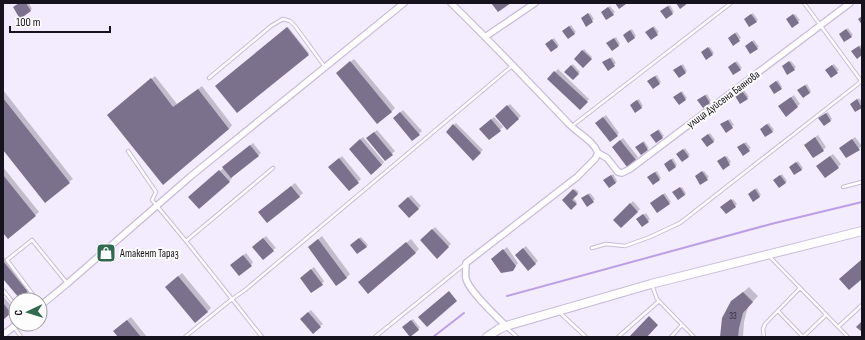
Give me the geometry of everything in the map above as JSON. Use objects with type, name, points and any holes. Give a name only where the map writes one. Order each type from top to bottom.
[{"type":"street","points":[[48,297],[68,283],[226,147],[404,3]]},
{"type":"street","points":[[451,3],[572,126],[596,147],[598,153],[595,159],[577,177],[466,263],[465,274],[467,281],[474,291],[506,326]]},
{"type":"street","points":[[485,37],[536,3]]},
{"type":"street","name":"улица Дуйсена Баянова","points":[[598,153],[607,158],[618,172],[622,173],[630,169],[850,3]]},
{"type":"street","points":[[488,337],[506,326],[651,284],[862,231]]},
{"type":"lane","points":[[572,126],[731,3]]},
{"type":"lane","points":[[592,248],[606,244],[625,246],[650,237],[680,223],[862,81],[804,3]]},
{"type":"lane","points":[[209,78],[271,26],[283,20],[290,21],[325,68]]},
{"type":"lane","points":[[185,337],[257,280],[513,65]]},
{"type":"lane","points":[[128,151],[156,192],[152,200],[262,337]]},
{"type":"lane","points":[[186,242],[274,168]]},
{"type":"lane","points":[[844,187],[862,182]]},
{"type":"lane","points":[[32,292],[7,260],[32,240],[68,283]]},
{"type":"lane","points":[[768,255],[848,337]]},
{"type":"lane","points":[[375,337],[466,263]]},
{"type":"lane","points":[[651,284],[659,301],[694,337]]},
{"type":"lane","points":[[764,337],[763,329],[765,324],[800,288]]},
{"type":"lane","points":[[618,337],[659,301]]},
{"type":"lane","points":[[838,327],[862,305]]},
{"type":"lane","points":[[558,311],[586,337]]},
{"type":"lane","points":[[778,311],[803,337],[826,315]]},
{"type":"lane","points":[[671,337],[682,325]]},
{"type":"lane","points":[[506,326],[517,337]]},
{"type":"building","points":[[19,3],[26,3],[31,11],[20,19],[13,7]]},
{"type":"building","points":[[491,3],[511,3],[498,12]]},
{"type":"building","points":[[615,3],[625,3],[626,4],[619,9]]},
{"type":"building","points":[[676,3],[688,3],[680,9]]},
{"type":"building","points":[[668,6],[673,14],[666,19],[660,11]]},
{"type":"building","points":[[608,7],[614,15],[606,20],[601,12]]},
{"type":"building","points":[[588,13],[593,22],[586,27],[581,18]]},
{"type":"building","points":[[751,14],[757,22],[749,27],[744,19]]},
{"type":"building","points":[[793,14],[799,23],[792,28],[786,19]]},
{"type":"building","points":[[862,16],[862,25],[858,19]]},
{"type":"building","points":[[569,26],[575,34],[568,39],[562,31]]},
{"type":"building","points":[[287,27],[309,55],[237,113],[215,86]]},
{"type":"building","points":[[653,27],[658,35],[651,40],[645,32]]},
{"type":"building","points":[[846,29],[852,37],[844,42],[839,34]]},
{"type":"building","points":[[630,30],[635,38],[628,43],[623,35]]},
{"type":"building","points":[[735,33],[740,41],[733,46],[728,38]]},
{"type":"building","points":[[614,38],[619,46],[612,51],[606,43]]},
{"type":"building","points":[[552,39],[558,47],[551,52],[545,44]]},
{"type":"building","points":[[752,41],[758,49],[750,54],[745,46]]},
{"type":"building","points":[[859,46],[862,51],[862,55],[857,59],[851,51]]},
{"type":"building","points":[[708,47],[713,55],[706,60],[701,52]]},
{"type":"building","points":[[582,50],[592,59],[583,68],[574,59]]},
{"type":"building","points":[[610,58],[615,66],[608,71],[602,62]]},
{"type":"building","points":[[350,61],[392,112],[377,124],[336,73]]},
{"type":"building","points":[[789,61],[795,70],[787,75],[782,66]]},
{"type":"building","points":[[735,62],[741,70],[733,75],[728,67]]},
{"type":"building","points":[[571,65],[579,74],[573,80],[564,72]]},
{"type":"building","points":[[681,65],[686,73],[679,78],[673,70]]},
{"type":"building","points":[[832,65],[838,73],[831,78],[825,70]]},
{"type":"building","points":[[554,71],[588,102],[580,110],[547,79]]},
{"type":"building","points":[[655,76],[660,84],[653,89],[647,81]]},
{"type":"building","points":[[151,78],[173,107],[198,89],[229,129],[163,185],[107,115]]},
{"type":"building","points":[[776,81],[782,89],[774,94],[769,86]]},
{"type":"building","points":[[805,85],[810,93],[803,98],[797,90]]},
{"type":"building","points":[[742,91],[748,99],[740,104],[735,96]]},
{"type":"building","points":[[681,92],[686,100],[679,105],[673,97]]},
{"type":"building","points":[[705,95],[710,103],[703,108],[697,100]]},
{"type":"building","points":[[791,97],[798,107],[786,117],[778,106]]},
{"type":"building","points":[[3,98],[70,183],[45,203],[3,150]]},
{"type":"building","points":[[857,99],[862,108],[855,112],[850,104]]},
{"type":"building","points":[[637,100],[642,108],[635,113],[630,105]]},
{"type":"building","points":[[507,105],[519,119],[507,130],[495,116]]},
{"type":"building","points":[[400,112],[420,135],[412,141],[393,118]]},
{"type":"building","points":[[826,113],[831,121],[824,126],[818,118]]},
{"type":"building","points":[[603,117],[618,136],[610,142],[595,123]]},
{"type":"building","points":[[491,119],[501,131],[489,140],[479,129]]},
{"type":"building","points":[[728,120],[733,128],[726,133],[720,124]]},
{"type":"building","points":[[453,124],[481,153],[473,161],[446,132]]},
{"type":"building","points":[[767,124],[773,132],[765,137],[760,129]]},
{"type":"building","points":[[658,130],[663,138],[656,143],[650,135]]},
{"type":"building","points":[[374,132],[393,155],[385,161],[366,138]]},
{"type":"building","points":[[708,134],[714,142],[707,147],[701,139]]},
{"type":"building","points":[[815,137],[824,151],[813,158],[804,145]]},
{"type":"building","points":[[360,139],[382,165],[371,175],[349,149]]},
{"type":"building","points":[[852,139],[860,150],[846,158],[839,148]]},
{"type":"building","points":[[620,140],[636,160],[627,167],[612,147]]},
{"type":"building","points":[[643,142],[648,150],[641,155],[635,147]]},
{"type":"building","points":[[744,143],[750,151],[743,156],[737,147]]},
{"type":"building","points":[[250,145],[259,156],[231,178],[222,167]]},
{"type":"building","points":[[683,149],[689,157],[682,162],[676,154]]},
{"type":"building","points":[[725,156],[730,165],[723,170],[717,161]]},
{"type":"building","points":[[830,156],[839,168],[825,178],[816,166]]},
{"type":"building","points":[[339,158],[359,183],[349,191],[328,167]]},
{"type":"building","points":[[671,159],[676,167],[669,172],[664,164]]},
{"type":"building","points":[[796,162],[802,170],[794,175],[789,167]]},
{"type":"building","points":[[219,170],[230,182],[199,209],[188,197]]},
{"type":"building","points":[[702,171],[708,180],[700,185],[695,176]]},
{"type":"building","points":[[655,172],[660,180],[653,185],[647,177]]},
{"type":"building","points":[[3,175],[36,216],[8,239],[3,233]]},
{"type":"building","points":[[611,175],[616,183],[609,188],[603,180]]},
{"type":"building","points":[[780,175],[786,183],[779,188],[773,180]]},
{"type":"building","points":[[291,186],[300,197],[267,223],[258,212]]},
{"type":"building","points":[[680,187],[685,195],[678,200],[672,192]]},
{"type":"building","points":[[573,189],[578,194],[572,200],[577,204],[571,210],[562,200]]},
{"type":"building","points":[[755,189],[760,197],[753,202],[748,194]]},
{"type":"building","points":[[588,194],[594,202],[587,207],[581,198]]},
{"type":"building","points":[[663,194],[670,204],[657,213],[650,203]]},
{"type":"building","points":[[408,197],[419,209],[409,218],[398,206]]},
{"type":"building","points":[[731,199],[736,207],[726,214],[720,207]]},
{"type":"building","points":[[630,203],[638,212],[621,228],[613,220]]},
{"type":"building","points":[[643,214],[649,222],[642,227],[636,219]]},
{"type":"building","points":[[432,229],[449,247],[437,259],[420,240]]},
{"type":"building","points":[[263,238],[274,251],[263,260],[252,247]]},
{"type":"building","points":[[359,238],[367,247],[357,254],[350,245]]},
{"type":"building","points":[[318,239],[347,278],[336,286],[308,247]]},
{"type":"building","points":[[406,242],[416,253],[368,294],[358,282]]},
{"type":"building","points":[[523,248],[536,264],[528,271],[515,255]]},
{"type":"building","points":[[503,249],[516,266],[513,271],[501,273],[491,259]]},
{"type":"building","points":[[243,255],[252,266],[239,276],[230,265]]},
{"type":"building","points":[[861,260],[862,279],[849,290],[839,279]]},
{"type":"building","points":[[3,261],[28,292],[14,292],[3,279]]},
{"type":"building","points":[[311,269],[323,285],[311,293],[300,278]]},
{"type":"building","points":[[178,276],[208,312],[195,323],[165,287]]},
{"type":"building","points":[[449,291],[457,301],[427,327],[418,317]]},
{"type":"building","points":[[743,292],[753,302],[743,313],[738,337],[720,337],[722,318],[731,301]]},
{"type":"building","points":[[3,303],[8,309],[8,316],[3,320]]},
{"type":"building","points":[[308,312],[321,327],[313,334],[300,319]]},
{"type":"building","points":[[649,316],[658,325],[647,337],[629,337]]},
{"type":"building","points":[[127,320],[141,337],[118,337],[113,331]]},
{"type":"building","points":[[411,320],[419,330],[410,337],[402,327]]},
{"type":"building","points":[[862,321],[862,332],[856,327]]},
{"type":"waterway","points":[[507,296],[771,224],[862,202]]},
{"type":"waterway","points":[[433,337],[464,313]]},
{"type":"place","name":"Атакент Тараз","points":[[106,253]]}]
